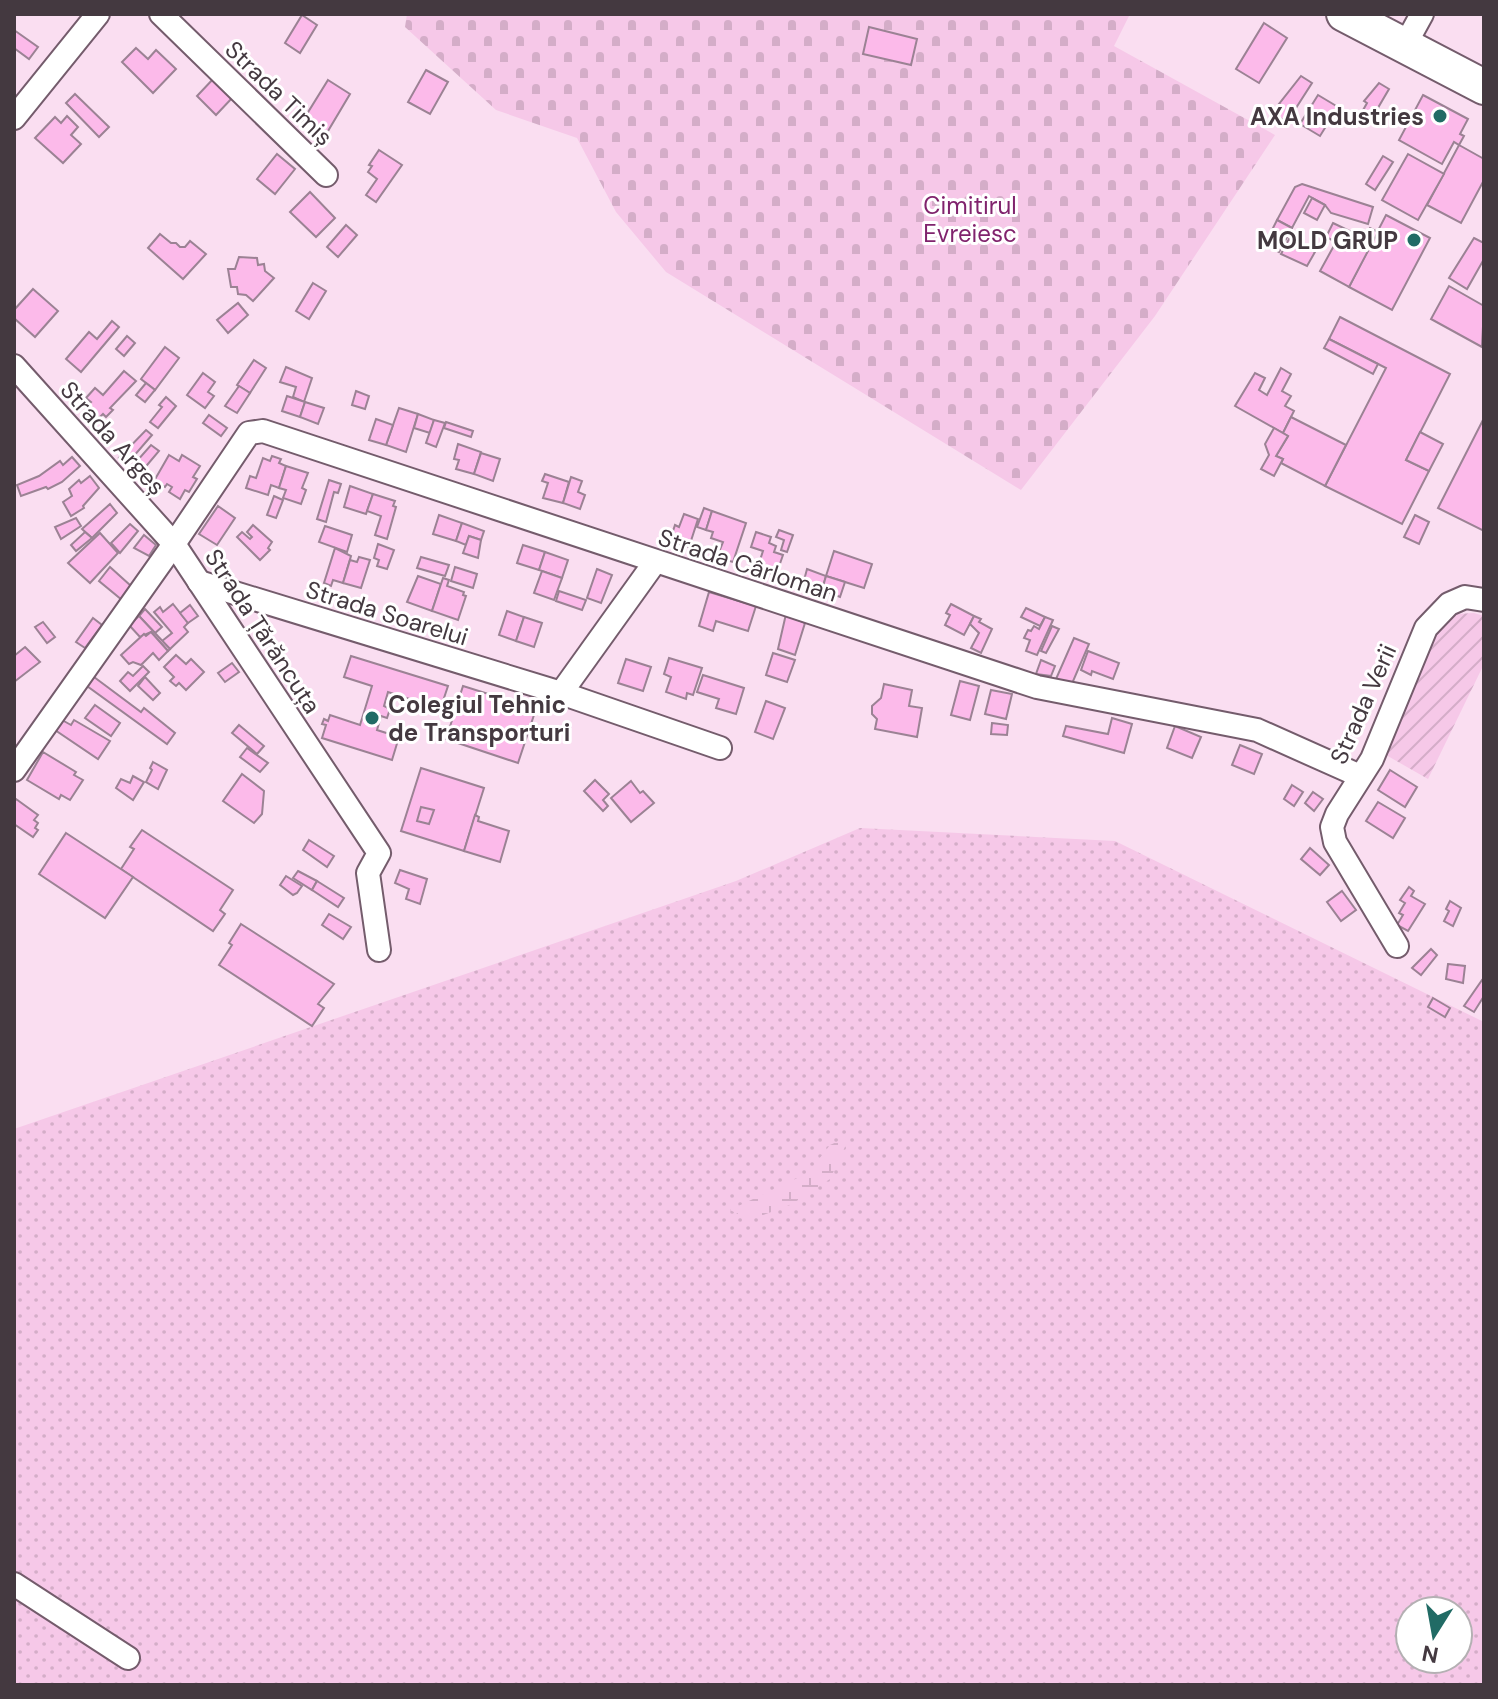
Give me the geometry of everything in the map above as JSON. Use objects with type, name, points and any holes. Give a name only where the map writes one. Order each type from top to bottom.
[{"type":"main road","points":[[1344,14],[1484,87]]},
{"type":"street","points":[[14,118],[98,14]]},
{"type":"street","name":"Strada Timiș","points":[[161,14],[326,175]]},
{"type":"street","points":[[1405,45],[1422,14]]},
{"type":"street","name":"Strada Argeș","points":[[14,366],[174,544]]},
{"type":"street","name":"Strada Cârloman","points":[[174,544],[249,433],[263,431],[1037,687],[1257,730],[1360,776]]},
{"type":"street","name":"Strada Țărăncuța","points":[[20,762],[174,544],[379,853],[368,873],[379,950]]},
{"type":"street","points":[[561,693],[655,562]]},
{"type":"street","name":"Strada Soarelui","points":[[199,582],[561,693],[720,748]]},
{"type":"street","name":"Strada Verii","points":[[1397,946],[1335,842],[1332,827],[1372,759],[1426,628],[1449,604],[1465,597],[1484,600]]},
{"type":"street","points":[[14,733],[20,762]]},
{"type":"street","points":[[14,1584],[128,1658]]},
{"type":"green space","name":"Cimitirul Evreiesc","points":[[407,14],[1130,14],[1114,46],[1275,135],[1155,316],[1021,490],[666,272],[616,212],[577,138],[496,110],[405,27]]},
{"type":"green space","points":[[1457,614],[1484,616],[1484,664],[1428,779],[1386,755],[1438,624]]},
{"type":"green space","points":[[860,828],[1115,841],[1484,1022],[1484,1685],[14,1685],[14,1129],[736,881]]},
{"type":"green space","points":[[850,1136],[830,1179],[792,1204],[750,1220],[730,1210],[808,1173],[830,1145]]},
{"type":"building","points":[[302,15],[317,25],[300,53],[285,43]]},
{"type":"building","points":[[1264,23],[1287,38],[1259,83],[1236,69]]},
{"type":"building","points":[[869,27],[917,39],[911,65],[863,54]]},
{"type":"building","points":[[14,30],[38,47],[29,59],[14,48]]},
{"type":"building","points":[[136,48],[148,59],[156,50],[176,69],[153,93],[122,62]]},
{"type":"building","points":[[426,70],[448,82],[430,114],[408,102]]},
{"type":"building","points":[[1301,76],[1312,83],[1287,122],[1276,116],[1283,106],[1279,104]]},
{"type":"building","points":[[215,77],[234,96],[216,115],[197,96]]},
{"type":"building","points":[[328,80],[350,94],[325,136],[302,122]]},
{"type":"building","points":[[1379,83],[1389,89],[1372,118],[1362,112],[1367,103],[1364,101]]},
{"type":"building","points":[[75,94],[109,127],[99,137],[66,103]]},
{"type":"building","points":[[1318,95],[1338,107],[1320,136],[1300,124]]},
{"type":"building","points":[[1423,95],[1468,119],[1460,134],[1464,136],[1459,145],[1454,142],[1442,164],[1399,140]]},
{"type":"building","points":[[67,116],[78,127],[71,135],[81,144],[63,163],[35,138],[55,117],[61,123]]},
{"type":"building","points":[[1459,145],[1484,159],[1484,180],[1461,223],[1427,205]]},
{"type":"building","points":[[379,150],[402,165],[376,202],[366,195],[377,179],[368,172]]},
{"type":"building","points":[[277,154],[295,169],[275,194],[257,179]]},
{"type":"building","points":[[1408,154],[1444,174],[1418,220],[1382,200]]},
{"type":"building","points":[[1383,156],[1393,162],[1375,190],[1366,184]]},
{"type":"building","points":[[1302,184],[1373,207],[1368,224],[1331,213],[1325,205],[1309,196],[1292,228],[1277,220],[1295,187]]},
{"type":"building","points":[[310,192],[335,218],[316,237],[290,212]]},
{"type":"building","points":[[1312,198],[1325,205],[1317,220],[1304,213]]},
{"type":"building","points":[[1386,215],[1430,238],[1392,310],[1349,287]]},
{"type":"building","points":[[1277,220],[1292,228],[1279,252],[1265,244]]},
{"type":"building","points":[[1333,223],[1364,238],[1370,228],[1378,232],[1349,287],[1320,271],[1336,242],[1326,237]]},
{"type":"building","points":[[346,225],[357,235],[338,257],[327,247]]},
{"type":"building","points":[[160,234],[180,247],[185,247],[190,241],[206,254],[183,279],[148,248]]},
{"type":"building","points":[[1474,238],[1484,243],[1484,259],[1467,289],[1449,278]]},
{"type":"building","points":[[1289,239],[1315,252],[1307,266],[1281,254]]},
{"type":"building","points":[[239,257],[257,258],[258,265],[264,264],[265,271],[274,278],[253,301],[246,295],[238,294],[237,287],[231,287],[228,269],[235,269]]},
{"type":"building","points":[[313,283],[326,291],[309,319],[296,311]]},
{"type":"building","points":[[1449,286],[1484,306],[1482,347],[1431,319]]},
{"type":"building","points":[[33,289],[58,311],[35,337],[14,318],[14,310]]},
{"type":"building","points":[[238,303],[248,315],[228,333],[217,320]]},
{"type":"building","points":[[1340,317],[1450,374],[1406,460],[1429,471],[1402,524],[1325,486],[1386,368],[1329,339]]},
{"type":"building","points":[[112,321],[119,327],[81,372],[66,359],[89,332],[97,339]]},
{"type":"building","points":[[127,336],[135,343],[124,356],[116,349]]},
{"type":"building","points":[[1329,339],[1378,364],[1373,374],[1324,348]]},
{"type":"building","points":[[165,347],[179,358],[155,390],[141,379]]},
{"type":"building","points":[[254,360],[266,368],[250,393],[237,385]]},
{"type":"building","points":[[286,367],[312,378],[304,402],[293,397],[296,387],[280,382]]},
{"type":"building","points":[[1281,368],[1291,374],[1282,391],[1291,396],[1285,406],[1294,411],[1283,433],[1235,406],[1255,373],[1265,378],[1259,390],[1267,395]]},
{"type":"building","points":[[124,371],[136,381],[110,408],[113,410],[106,417],[103,414],[99,418],[86,407],[91,402],[86,398],[95,388],[103,395]]},
{"type":"building","points":[[203,373],[215,382],[208,392],[214,396],[205,408],[187,395]]},
{"type":"building","points":[[146,383],[155,390],[145,402],[136,395]]},
{"type":"building","points":[[239,386],[250,393],[237,413],[225,406]]},
{"type":"building","points":[[356,391],[369,396],[365,409],[352,405]]},
{"type":"building","points":[[287,396],[305,402],[300,417],[282,411]]},
{"type":"building","points":[[166,397],[176,406],[158,428],[150,422]]},
{"type":"building","points":[[305,402],[324,408],[318,424],[300,417]]},
{"type":"building","points":[[399,408],[418,414],[406,452],[386,445]]},
{"type":"building","points":[[418,414],[434,420],[430,433],[414,428]]},
{"type":"building","points":[[209,415],[227,428],[221,436],[203,423]]},
{"type":"building","points":[[1291,417],[1346,445],[1325,486],[1281,463],[1283,459],[1276,456],[1288,436],[1283,433]]},
{"type":"building","points":[[1484,418],[1484,531],[1438,508]]},
{"type":"building","points":[[376,419],[393,425],[386,445],[369,440]]},
{"type":"building","points":[[434,420],[445,423],[436,447],[426,443]]},
{"type":"building","points":[[446,422],[473,431],[471,437],[444,428]]},
{"type":"building","points":[[1274,428],[1288,436],[1276,456],[1283,459],[1274,476],[1261,469],[1269,455],[1265,444]]},
{"type":"building","points":[[146,430],[152,435],[127,464],[119,458]]},
{"type":"building","points":[[1420,432],[1443,444],[1429,471],[1406,460]]},
{"type":"building","points":[[458,444],[481,452],[474,474],[456,469],[459,460],[454,459]]},
{"type":"building","points":[[151,445],[159,451],[137,477],[129,470]]},
{"type":"building","points":[[481,453],[500,459],[493,481],[474,474]]},
{"type":"building","points":[[169,455],[179,461],[182,455],[200,466],[193,477],[197,479],[180,499],[169,492],[172,487],[154,481]]},
{"type":"building","points":[[272,456],[281,459],[279,463],[286,466],[279,488],[271,485],[268,495],[246,488],[250,476],[256,478],[263,458],[270,461]]},
{"type":"building","points":[[72,457],[80,466],[62,482],[21,496],[17,485],[39,476],[60,461],[63,465]]},
{"type":"building","points":[[286,466],[308,473],[302,488],[306,490],[301,504],[283,498],[286,490],[279,488]]},
{"type":"building","points":[[545,474],[569,482],[563,503],[543,498],[548,483],[542,481]]},
{"type":"building","points":[[90,476],[99,488],[84,508],[71,516],[63,502],[72,496],[69,489]]},
{"type":"building","points":[[571,477],[582,481],[578,492],[585,495],[580,509],[563,503]]},
{"type":"building","points":[[329,480],[341,484],[338,493],[334,492],[326,522],[317,519]]},
{"type":"building","points":[[350,486],[373,494],[366,514],[344,507]]},
{"type":"building","points":[[373,494],[395,501],[387,539],[375,535],[381,516],[367,511]]},
{"type":"building","points":[[274,496],[283,500],[276,518],[267,515]]},
{"type":"building","points":[[110,504],[117,513],[92,538],[82,529]]},
{"type":"building","points":[[218,506],[235,518],[217,545],[199,534]]},
{"type":"building","points":[[704,508],[712,511],[706,530],[697,527]]},
{"type":"building","points":[[712,511],[746,523],[733,562],[717,557],[723,542],[711,538],[713,532],[706,530]]},
{"type":"building","points":[[684,514],[698,519],[689,547],[675,542],[677,535],[672,534],[675,525],[679,527]]},
{"type":"building","points":[[439,515],[462,523],[456,541],[433,534]]},
{"type":"building","points":[[1415,515],[1429,522],[1419,544],[1404,537]]},
{"type":"building","points":[[76,518],[81,526],[61,539],[55,527]]},
{"type":"building","points":[[462,523],[484,531],[481,540],[469,536],[466,545],[456,541]]},
{"type":"building","points":[[130,524],[138,531],[120,553],[111,543]]},
{"type":"building","points":[[253,525],[272,542],[268,548],[270,550],[260,560],[237,537],[242,532],[250,539],[252,537],[247,532]]},
{"type":"building","points":[[325,526],[352,535],[347,552],[319,542]]},
{"type":"building","points":[[779,530],[793,535],[787,552],[781,550],[784,540],[776,537]]},
{"type":"building","points":[[85,532],[92,538],[76,551],[71,545]]},
{"type":"building","points":[[756,532],[771,537],[769,543],[776,546],[774,552],[783,555],[776,575],[757,569],[763,551],[751,547]]},
{"type":"building","points":[[100,533],[118,553],[90,583],[68,563]]},
{"type":"building","points":[[144,535],[156,545],[149,556],[134,548]]},
{"type":"building","points":[[469,536],[481,540],[478,558],[463,553]]},
{"type":"building","points":[[378,544],[394,550],[387,569],[377,566],[379,560],[374,558]]},
{"type":"building","points":[[523,545],[545,552],[539,570],[517,563]]},
{"type":"building","points":[[335,548],[351,556],[343,583],[333,580],[331,586],[324,583]]},
{"type":"building","points":[[834,551],[872,564],[864,588],[826,576]]},
{"type":"building","points":[[545,552],[568,560],[562,578],[539,570]]},
{"type":"building","points":[[359,557],[370,560],[361,588],[343,583],[350,560],[357,562]]},
{"type":"building","points":[[421,557],[449,565],[445,576],[417,568]]},
{"type":"building","points":[[110,567],[131,586],[122,600],[99,581]]},
{"type":"building","points":[[455,567],[477,574],[473,588],[451,581]]},
{"type":"building","points":[[597,569],[612,575],[601,603],[587,598]]},
{"type":"building","points":[[807,569],[826,576],[822,590],[803,584]]},
{"type":"building","points":[[542,571],[562,578],[554,600],[534,593]]},
{"type":"building","points":[[418,576],[441,584],[432,611],[407,602]]},
{"type":"building","points":[[826,576],[845,582],[840,597],[822,590]]},
{"type":"building","points":[[443,578],[449,580],[447,586],[464,592],[466,596],[458,620],[432,611]]},
{"type":"building","points":[[559,591],[586,600],[582,610],[556,601]]},
{"type":"building","points":[[709,592],[756,606],[748,631],[716,621],[713,631],[699,626]]},
{"type":"building","points":[[173,604],[188,623],[184,627],[188,632],[170,649],[162,641],[172,633],[154,612],[160,607],[163,612]]},
{"type":"building","points":[[951,604],[974,616],[964,635],[945,625]]},
{"type":"building","points":[[190,605],[198,616],[188,623],[180,613]]},
{"type":"building","points":[[1026,608],[1045,617],[1040,626],[1021,617]]},
{"type":"building","points":[[145,609],[162,627],[155,633],[139,616]]},
{"type":"building","points":[[507,611],[524,617],[516,641],[499,635]]},
{"type":"building","points":[[786,614],[805,623],[795,655],[778,649]]},
{"type":"building","points":[[139,616],[170,649],[168,651],[151,632],[140,637],[129,625]]},
{"type":"building","points":[[974,616],[992,629],[981,653],[971,648],[979,633],[970,624]]},
{"type":"building","points":[[524,617],[542,623],[534,647],[516,641]]},
{"type":"building","points":[[1045,617],[1053,620],[1037,655],[1026,651],[1030,640],[1024,638],[1028,630],[1031,631],[1034,626],[1039,629]]},
{"type":"building","points":[[93,618],[102,625],[85,648],[76,642]]},
{"type":"building","points":[[43,622],[55,637],[47,643],[35,627]]},
{"type":"building","points":[[1052,626],[1059,629],[1046,653],[1041,651]]},
{"type":"building","points":[[151,632],[168,651],[159,660],[153,653],[141,665],[129,664],[121,655],[144,634],[146,636]]},
{"type":"building","points":[[1074,638],[1089,644],[1071,686],[1056,679]]},
{"type":"building","points":[[25,647],[40,662],[14,682],[14,656]]},
{"type":"building","points":[[1088,651],[1119,663],[1113,679],[1081,670]]},
{"type":"building","points":[[773,653],[795,660],[787,682],[766,675]]},
{"type":"building","points":[[176,655],[186,664],[191,659],[204,672],[186,690],[179,683],[176,686],[170,681],[174,677],[164,667]]},
{"type":"building","points":[[351,656],[448,686],[439,713],[430,710],[431,706],[388,692],[384,706],[390,709],[387,718],[381,716],[377,730],[399,737],[392,760],[322,738],[326,725],[322,724],[324,719],[328,721],[330,715],[360,725],[372,686],[344,677]]},
{"type":"building","points":[[669,658],[702,668],[693,695],[687,693],[686,699],[666,692],[671,677],[664,674]]},
{"type":"building","points":[[626,659],[651,667],[643,691],[618,683]]},
{"type":"building","points":[[1041,660],[1055,666],[1051,676],[1036,674]]},
{"type":"building","points":[[232,663],[239,672],[225,682],[218,673]]},
{"type":"building","points":[[143,666],[149,672],[130,691],[120,681],[128,672],[133,676]]},
{"type":"building","points":[[703,675],[744,688],[736,714],[716,708],[719,699],[697,692]]},
{"type":"building","points":[[94,677],[141,712],[144,708],[175,733],[167,744],[87,686]]},
{"type":"building","points":[[145,677],[160,693],[153,700],[138,686]]},
{"type":"building","points":[[960,681],[979,686],[970,720],[951,715]]},
{"type":"building","points":[[884,684],[912,690],[909,706],[922,708],[917,737],[875,729],[877,719],[872,714],[872,706],[881,698]]},
{"type":"building","points":[[463,686],[536,709],[518,763],[446,739]]},
{"type":"building","points":[[991,690],[1012,694],[1006,719],[985,714]]},
{"type":"building","points":[[766,701],[785,708],[773,739],[755,732]]},
{"type":"building","points":[[95,705],[120,723],[111,736],[85,718]]},
{"type":"building","points":[[1112,718],[1132,724],[1124,753],[1063,736],[1066,726],[1108,734]]},
{"type":"building","points":[[62,720],[71,725],[74,720],[110,741],[98,759],[55,730]]},
{"type":"building","points":[[992,723],[1008,725],[1007,735],[991,734]]},
{"type":"building","points":[[239,725],[264,746],[257,754],[232,733]]},
{"type":"building","points":[[1175,726],[1201,737],[1192,758],[1167,748]]},
{"type":"building","points":[[1240,745],[1262,754],[1254,774],[1232,765]]},
{"type":"building","points":[[247,748],[268,763],[260,772],[240,757]]},
{"type":"building","points":[[43,752],[76,772],[74,775],[83,780],[70,800],[61,795],[59,799],[27,780]]},
{"type":"building","points":[[153,762],[167,770],[158,789],[146,782]]},
{"type":"building","points":[[421,768],[484,788],[464,851],[401,831]]},
{"type":"building","points":[[1390,770],[1417,787],[1405,807],[1378,790]]},
{"type":"building","points":[[242,774],[264,791],[262,814],[254,823],[223,801]]},
{"type":"building","points":[[133,776],[144,782],[133,800],[116,788],[121,779],[130,783]]},
{"type":"building","points":[[595,780],[609,794],[603,800],[608,806],[603,811],[584,791]]},
{"type":"building","points":[[631,781],[640,793],[643,791],[654,803],[631,822],[611,798]]},
{"type":"building","points":[[1292,785],[1303,792],[1294,806],[1284,799]]},
{"type":"building","points":[[1313,792],[1323,799],[1314,811],[1305,803]]},
{"type":"building","points":[[16,799],[38,815],[34,820],[38,823],[35,828],[38,830],[33,837],[14,824]]},
{"type":"building","points":[[1378,802],[1405,818],[1393,838],[1366,821]]},
{"type":"building","points":[[421,807],[434,810],[429,824],[417,821]]},
{"type":"building","points":[[475,815],[479,817],[478,821],[509,831],[500,862],[464,851]]},
{"type":"building","points":[[142,830],[233,890],[220,910],[225,914],[213,931],[121,869],[134,849],[130,847]]},
{"type":"building","points":[[66,833],[133,877],[105,918],[39,874]]},
{"type":"building","points":[[309,840],[334,856],[327,867],[303,850]]},
{"type":"building","points":[[1310,848],[1329,865],[1320,875],[1301,859]]},
{"type":"building","points":[[400,870],[427,879],[420,904],[406,899],[409,889],[395,883]]},
{"type":"building","points":[[298,871],[317,881],[312,890],[293,878]]},
{"type":"building","points":[[286,876],[302,886],[293,895],[280,885]]},
{"type":"building","points":[[317,881],[344,898],[338,907],[312,890]]},
{"type":"building","points":[[1409,887],[1414,891],[1411,896],[1425,904],[1408,931],[1397,925],[1405,903],[1400,900]]},
{"type":"building","points":[[1342,891],[1356,910],[1341,921],[1327,902]]},
{"type":"building","points":[[1450,901],[1461,908],[1453,926],[1444,921]]},
{"type":"building","points":[[329,914],[351,927],[343,939],[322,925]]},
{"type":"building","points":[[241,924],[334,984],[318,1004],[324,1008],[312,1026],[219,965]]},
{"type":"building","points":[[1431,949],[1437,955],[1421,975],[1412,968]]},
{"type":"building","points":[[1448,964],[1465,966],[1463,983],[1446,979]]},
{"type":"building","points":[[1482,980],[1484,996],[1474,1012],[1464,1006]]},
{"type":"building","points":[[1433,998],[1450,1008],[1445,1017],[1428,1007]]},
{"type":"place","name":"AXA Industries","points":[[1440,116]]},
{"type":"place","name":"MOLD GRUP","points":[[1414,240]]},
{"type":"place","name":"Colegiul Tehnic de Transporturi","points":[[372,718]]}]
